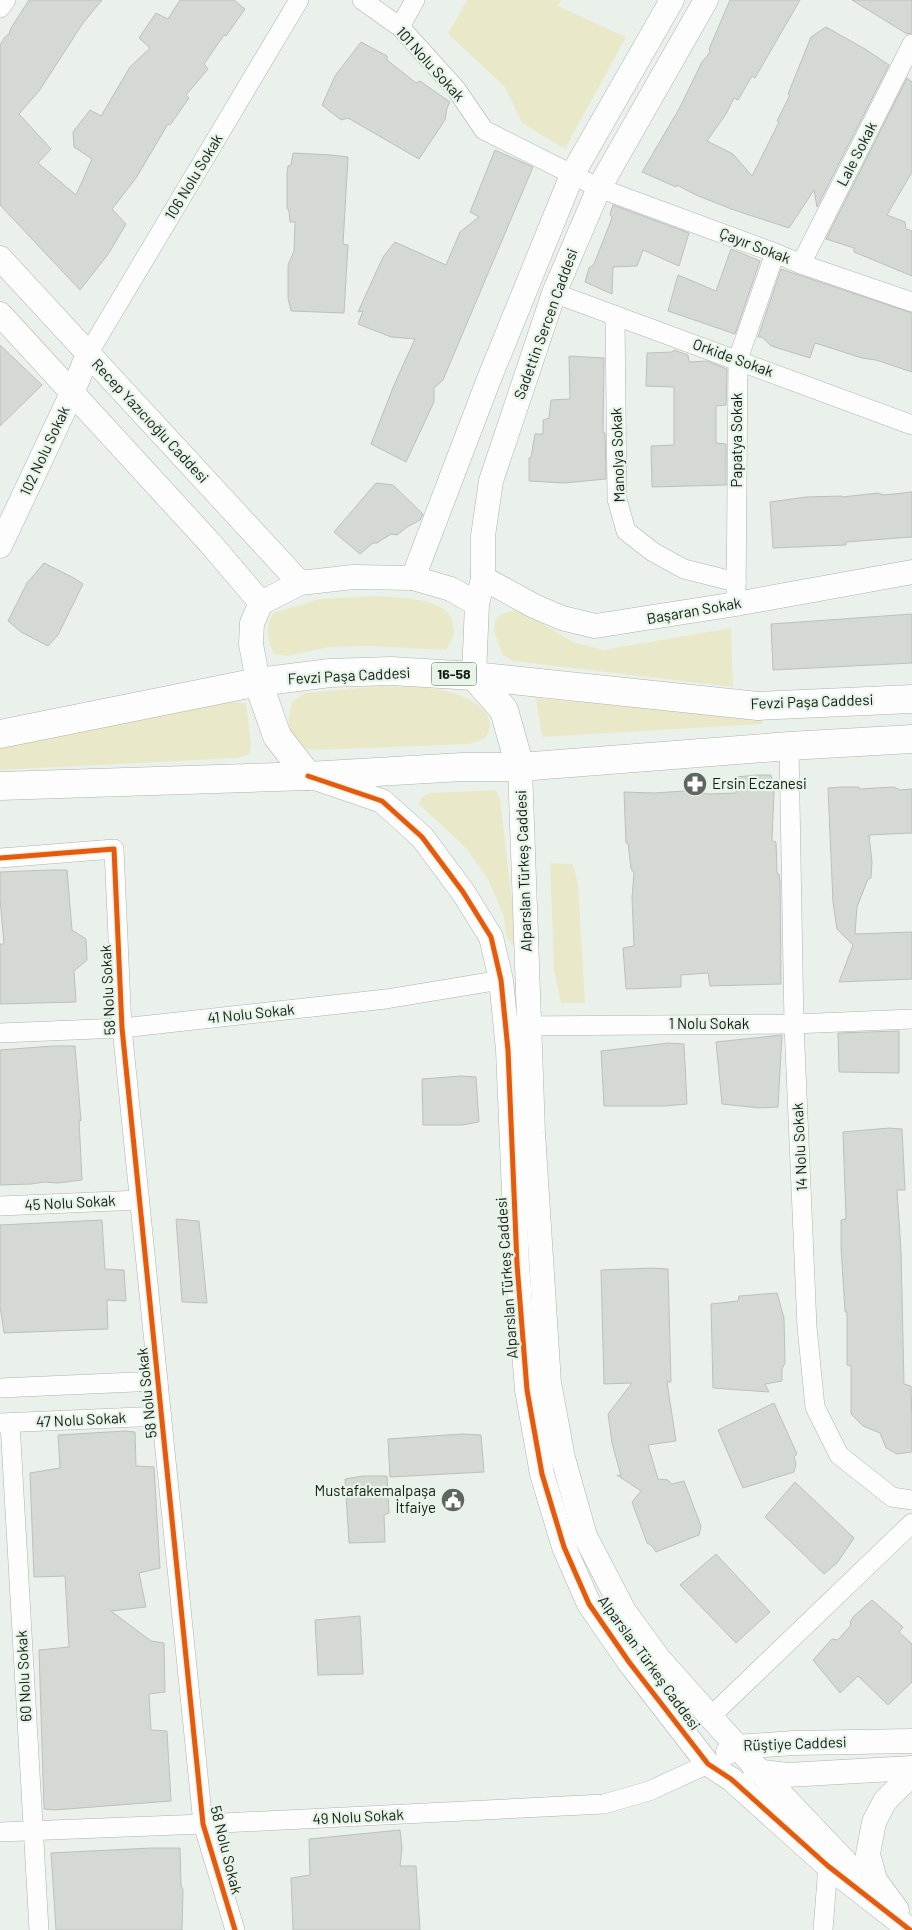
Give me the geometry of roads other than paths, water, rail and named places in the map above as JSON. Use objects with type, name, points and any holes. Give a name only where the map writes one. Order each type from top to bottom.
[{"type":"main road","name":"Fevzi Paşa Caddesi","points":[[0,734],[258,682],[330,673],[391,671],[474,676],[758,706],[912,699]]},
{"type":"main road","points":[[474,676],[504,710],[520,767]]},
{"type":"main road","points":[[258,682],[277,736],[308,776]]},
{"type":"main road","points":[[0,786],[520,767],[789,746],[912,739]]},
{"type":"street","points":[[0,8],[6,0]]},
{"type":"street","name":"106 Nolu Sokak","points":[[88,354],[299,0]]},
{"type":"street","name":"101 Nolu Sokak","points":[[362,0],[400,27],[456,89],[484,130],[599,188]]},
{"type":"street","points":[[400,27],[415,0]]},
{"type":"street","name":"Sadettin Sercen Caddesi","points":[[414,578],[489,379],[572,175],[672,0]]},
{"type":"street","name":"Sadettin Sercen Caddesi","points":[[474,676],[477,604],[483,578],[483,536],[490,482],[554,293],[599,188],[706,0]]},
{"type":"street","name":"Lale Sokak","points":[[801,264],[912,44]]},
{"type":"street","name":"Çayır Sokak","points":[[599,188],[801,264],[912,302]]},
{"type":"street","name":"Papatya Sokak","points":[[736,593],[738,359],[776,253]]},
{"type":"street","name":"Recep Yazıcıoğlu Caddesi","points":[[0,258],[300,583]]},
{"type":"street","name":"Orkide Sokak","points":[[554,293],[912,424]]},
{"type":"street","points":[[0,314],[210,543],[261,603]]},
{"type":"street","name":"Manolya Sokak","points":[[615,315],[617,499],[626,531],[653,552],[684,569],[736,593]]},
{"type":"street","name":"102 Nolu Sokak","points":[[0,546],[88,354]]},
{"type":"street","name":"Başaran Sokak","points":[[483,578],[534,606],[562,618],[595,626],[736,593],[912,572]]},
{"type":"street","points":[[258,682],[252,644],[252,623],[261,603],[300,583],[353,577],[414,578],[451,589],[477,604]]},
{"type":"street","name":"14 Nolu Sokak","points":[[789,746],[794,1024],[807,1327],[815,1407],[839,1455],[892,1496],[912,1500]]},
{"type":"street","name":"Alparslan Türkeş Caddesi","points":[[520,767],[533,1133],[549,1382],[563,1458],[585,1536],[624,1611],[659,1659],[759,1771],[911,1930]]},
{"type":"street","name":"Alparslan Türkeş Caddesi","points":[[308,776],[382,801],[422,837],[464,892],[490,938],[501,980],[508,1050],[517,1264],[527,1390],[542,1474],[564,1547],[589,1604],[629,1662],[708,1764],[731,1779],[828,1866],[911,1930]]},
{"type":"street","name":"58 Nolu Sokak","points":[[0,858],[114,849],[122,1028],[203,1824],[235,1930]]},
{"type":"street","name":"41 Nolu Sokak","points":[[0,1033],[122,1028],[386,999],[501,980]]},
{"type":"street","name":"1 Nolu Sokak","points":[[506,1026],[794,1024],[912,1019]]},
{"type":"street","name":"45 Nolu Sokak","points":[[0,1206],[140,1200]]},
{"type":"street","points":[[0,1388],[158,1381]]},
{"type":"street","name":"47 Nolu Sokak","points":[[5,1423],[162,1416]]},
{"type":"street","name":"60 Nolu Sokak","points":[[5,1423],[39,1930]]},
{"type":"street","points":[[710,1717],[912,1523]]},
{"type":"street","name":"Rüştiye Caddesi","points":[[708,1764],[736,1746],[912,1741]]},
{"type":"street","name":"Rüştiye Caddesi","points":[[708,1764],[787,1775],[912,1768]]},
{"type":"street","name":"49 Nolu Sokak","points":[[0,1832],[604,1804],[649,1791],[708,1764]]},
{"type":"street","points":[[911,1930],[875,1880],[868,1854],[874,1822],[885,1801],[912,1776]]},
{"type":"street","points":[[823,1930],[828,1866]]},
{"type":"place","name":"Ersin Eczanesi","points":[[695,784]]},
{"type":"place","name":"Mustafakemalpaşa İtfaiye","points":[[453,1500]]}]
